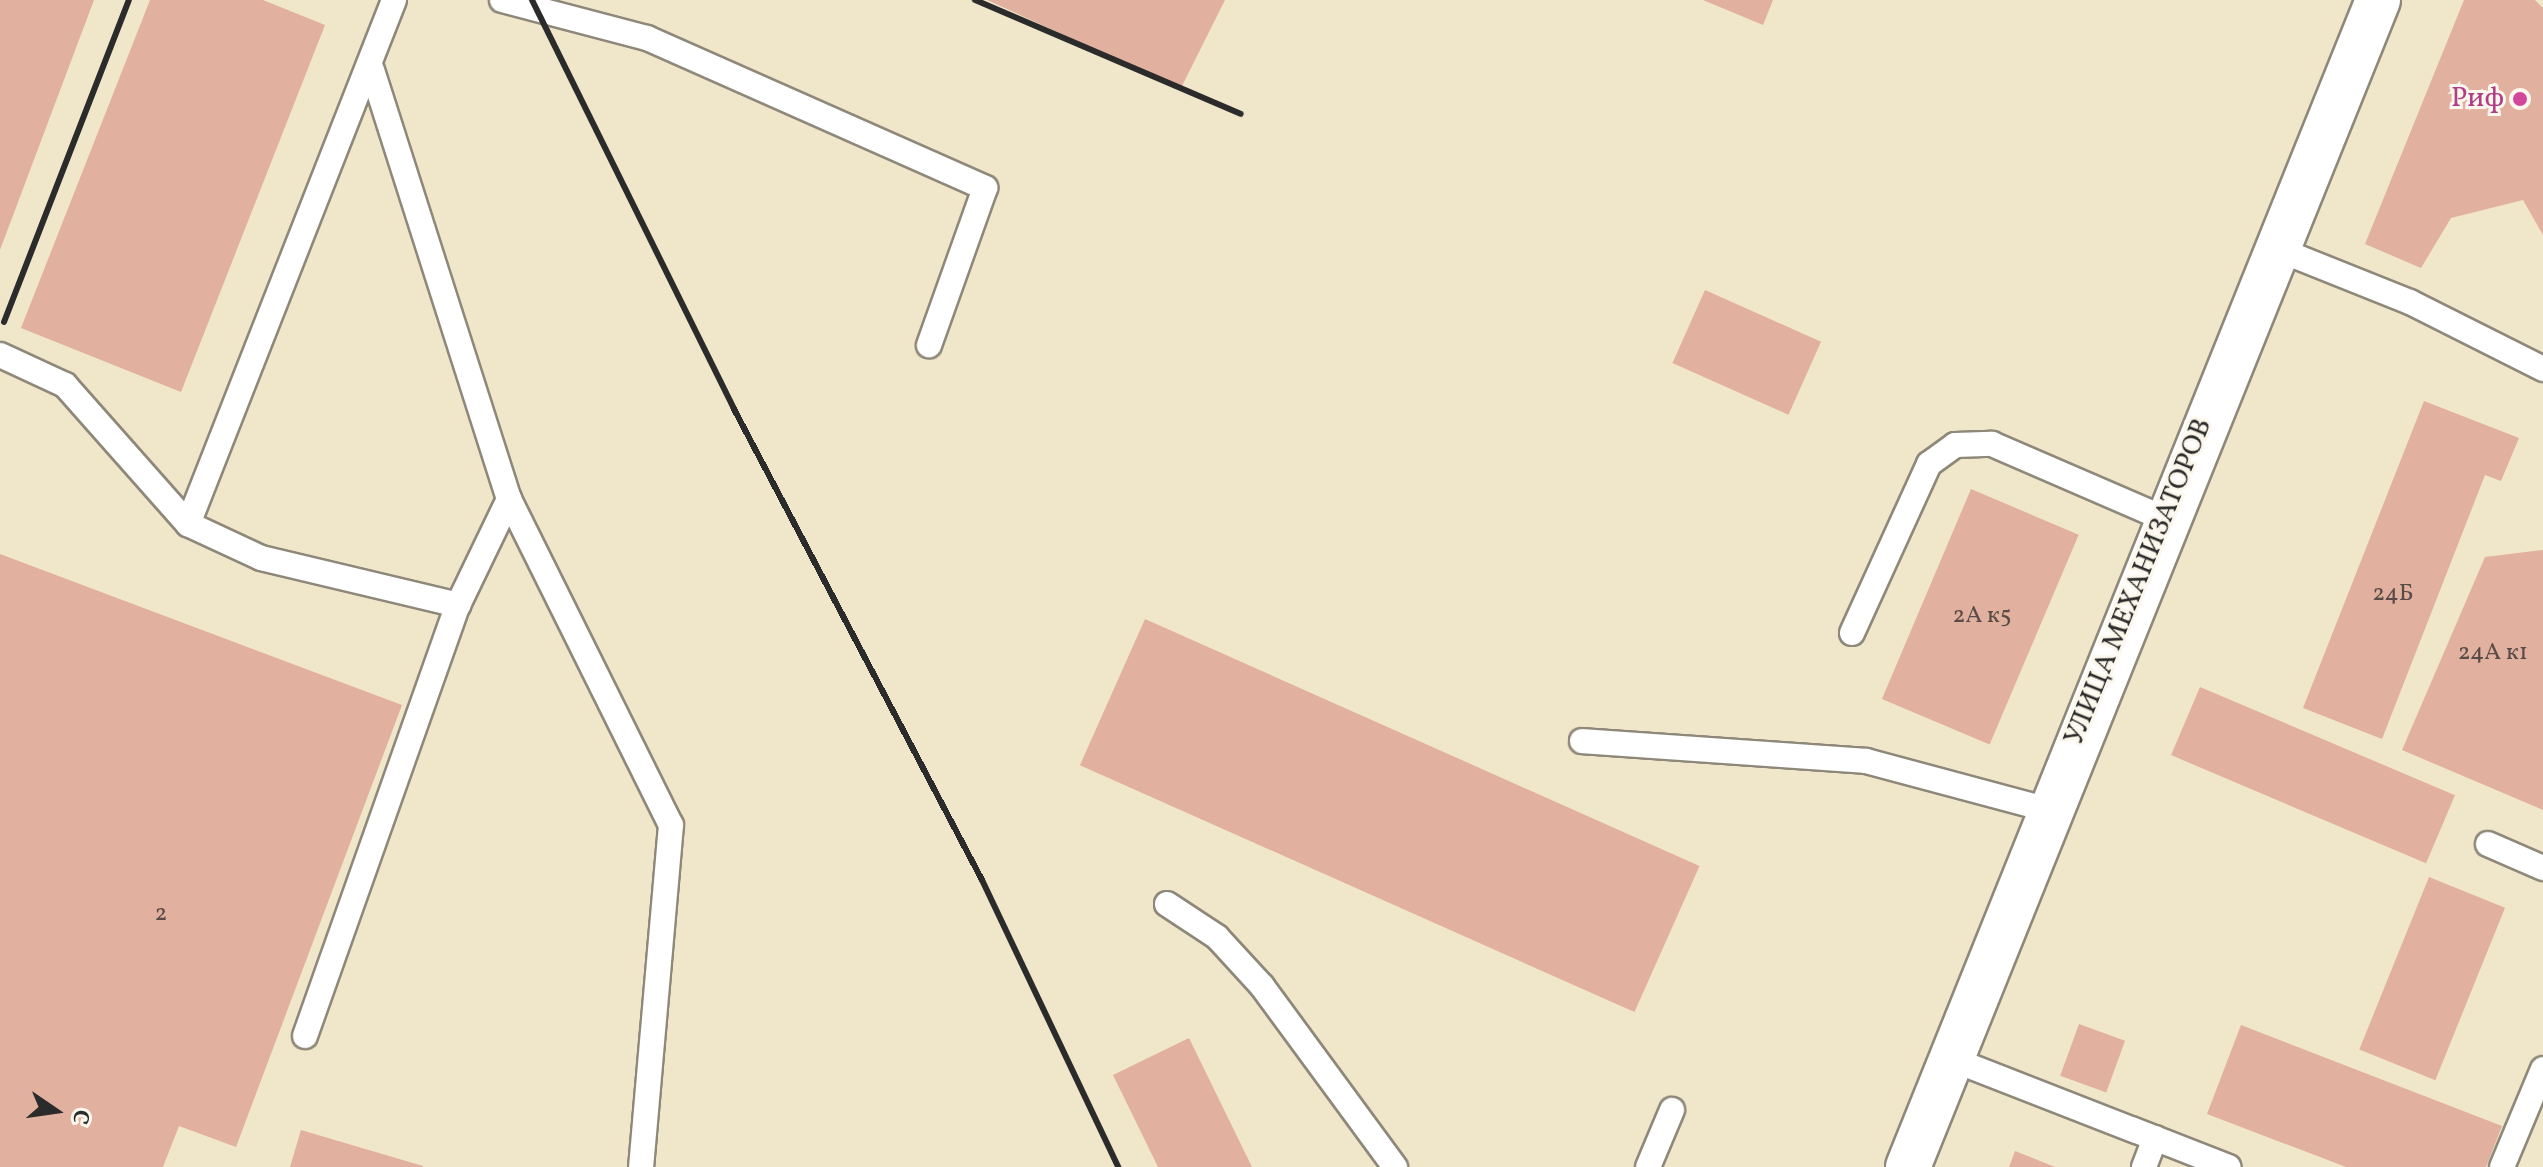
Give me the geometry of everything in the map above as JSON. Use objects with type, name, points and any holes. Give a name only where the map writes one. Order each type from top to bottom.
[{"type":"street","name":"УЛИЦА МЕХАНИЗАТОРОВ","points":[[1908,1167],[2163,518],[2378,0]]},
{"type":"lane","points":[[188,524],[372,70],[394,0]]},
{"type":"lane","points":[[502,0],[647,38],[985,188],[929,345]]},
{"type":"lane","points":[[372,70],[509,499],[671,825],[641,1167]]},
{"type":"lane","points":[[2275,248],[2410,302],[2543,369]]},
{"type":"lane","points":[[0,355],[65,385],[188,524],[261,558],[458,605]]},
{"type":"lane","points":[[1852,633],[1929,464],[1955,445],[1992,444],[2163,518]]},
{"type":"lane","points":[[305,1036],[458,605],[509,499]]},
{"type":"lane","points":[[1582,741],[1866,761],[2049,810]]},
{"type":"lane","points":[[2488,844],[2543,868]]},
{"type":"lane","points":[[1167,904],[1217,937],[1262,986],[1395,1167]]},
{"type":"lane","points":[[1949,1058],[2228,1167]]},
{"type":"lane","points":[[2502,1167],[2543,1069]]},
{"type":"lane","points":[[1648,1167],[1672,1110]]},
{"type":"lane","points":[[2144,1167],[2155,1138]]},
{"type":"building","points":[[0,0],[94,0],[0,250]]},
{"type":"building","points":[[150,0],[263,0],[325,25],[181,392],[21,328]]},
{"type":"building","points":[[987,0],[1225,0],[1181,88]]},
{"type":"building","points":[[1703,0],[1773,0],[1763,25]]},
{"type":"building","points":[[2464,0],[2535,0],[2543,8],[2543,235],[2523,200],[2451,218],[2421,268],[2365,244]]},
{"type":"building","points":[[1705,290],[1821,342],[1788,415],[1672,363]]},
{"type":"building","points":[[2424,401],[2519,438],[2501,481],[2485,475],[2382,739],[2303,708]]},
{"type":"building","points":[[1971,489],[2079,535],[1990,745],[1882,699]]},
{"type":"building","points":[[2543,550],[2543,810],[2402,750],[2485,557]]},
{"type":"building","points":[[0,554],[402,705],[236,1147],[179,1126],[163,1167],[0,1167]]},
{"type":"building","points":[[1145,619],[1700,866],[1634,1012],[1080,765]]},
{"type":"building","points":[[2200,687],[2455,795],[2426,863],[2171,755]]},
{"type":"building","points":[[2429,877],[2505,908],[2435,1080],[2359,1049]]},
{"type":"building","points":[[2079,1024],[2125,1041],[2106,1092],[2060,1076]]},
{"type":"building","points":[[2241,1025],[2502,1126],[2486,1167],[2346,1167],[2207,1114]]},
{"type":"building","points":[[1189,1038],[1252,1167],[1158,1167],[1113,1075]]},
{"type":"building","points":[[301,1130],[423,1166],[423,1167],[290,1167]]},
{"type":"building","points":[[2015,1151],[2055,1167],[2009,1167]]},
{"type":"railway","points":[[4,322],[129,0]]},
{"type":"railway","points":[[532,0],[734,409],[982,880],[1118,1167]]},
{"type":"railway","points":[[975,0],[1241,114]]},
{"type":"place","name":"Риф","points":[[2520,99]]}]
